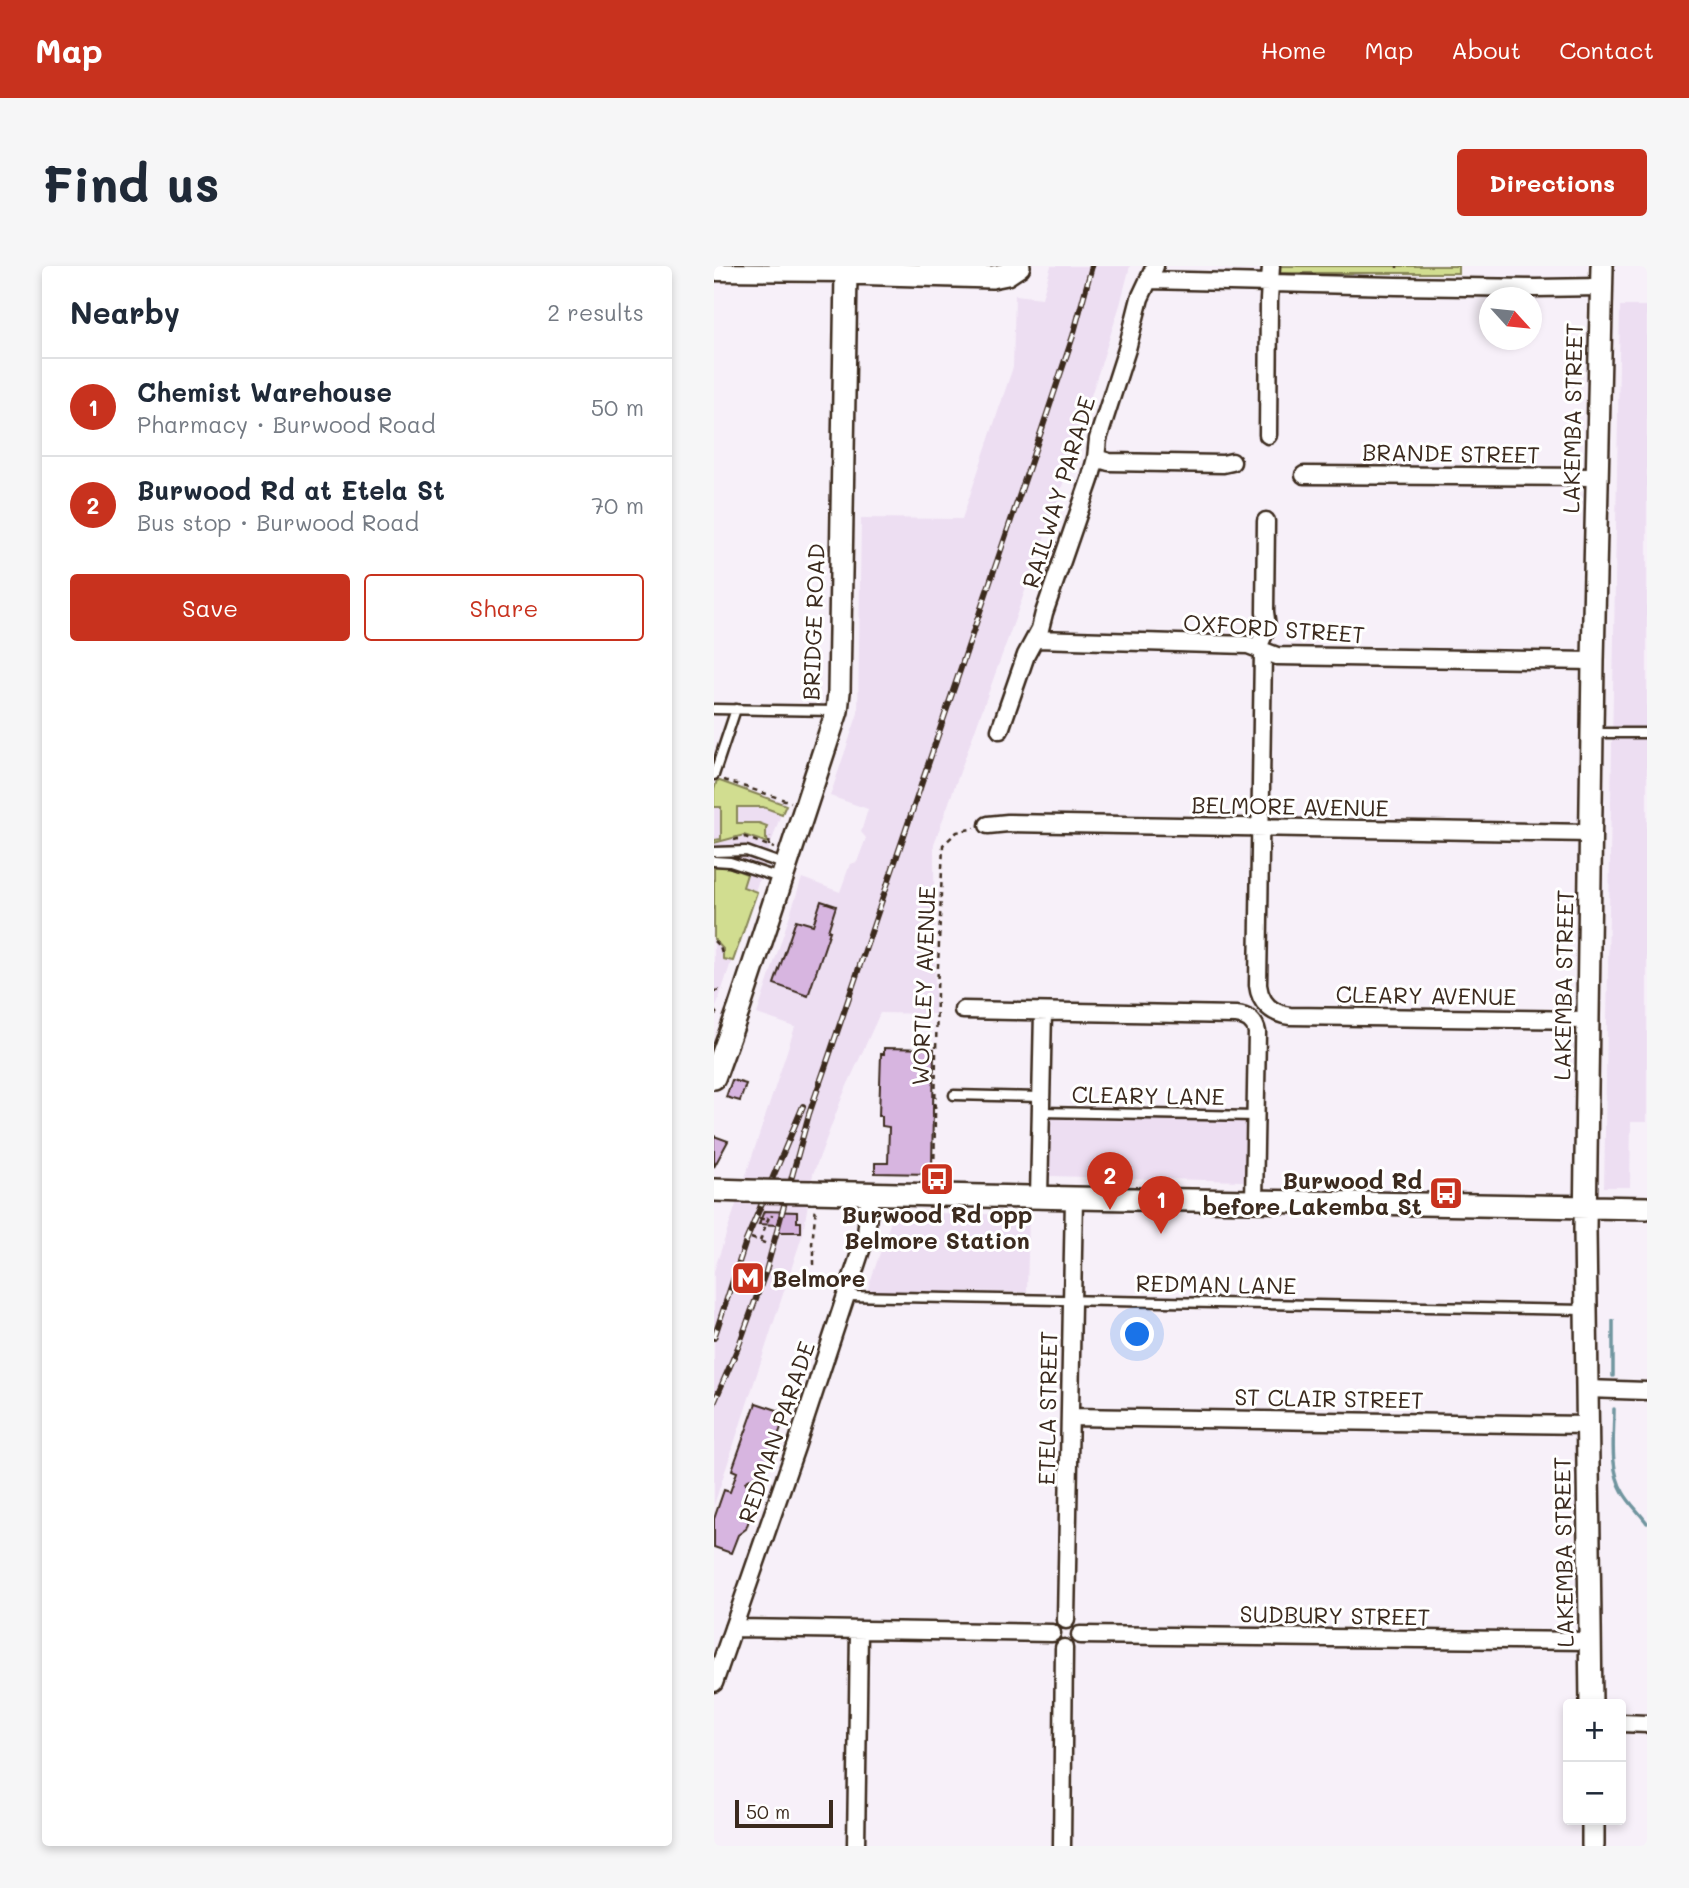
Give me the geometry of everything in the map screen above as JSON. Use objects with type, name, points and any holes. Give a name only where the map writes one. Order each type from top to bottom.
[{"type":"main road","points":[[846,273],[992,277],[1007,274],[1019,266]]},
{"type":"main road","name":"BRIDGE ROAD","points":[[714,1078],[837,711],[846,273]]},
{"type":"main road","name":"LAKEMBA STREET","points":[[1591,1699],[1586,1207],[1593,661],[1602,276]]},
{"type":"main road","points":[[714,1190],[814,1199],[870,1194],[1647,1208]]},
{"type":"main road","points":[[1593,1825],[1593,1846]]},
{"type":"street","points":[[1268,435],[1271,266]]},
{"type":"street","points":[[714,272],[846,273]]},
{"type":"street","points":[[1152,273],[1271,284],[1535,288],[1602,276]]},
{"type":"street","name":"RAILWAY PARADE","points":[[1000,730],[1026,655],[1036,639],[1090,480],[1098,439],[1127,349],[1140,298],[1152,273]]},
{"type":"street","points":[[1096,458],[1109,462],[1232,462]]},
{"type":"street","name":"BRANDE STREET","points":[[1304,475],[1598,477]]},
{"type":"street","points":[[1260,828],[1261,650],[1267,627],[1266,521]]},
{"type":"street","name":"OXFORD STREET","points":[[1036,639],[1248,645],[1277,656],[1593,661]]},
{"type":"street","name":"BELMORE AVENUE","points":[[988,825],[1008,823],[1591,833]]},
{"type":"street","name":"CLEARY AVENUE","points":[[1260,828],[1258,985],[1260,997],[1279,1014],[1588,1020]]},
{"type":"street","points":[[963,1010],[1236,1015],[1251,1020],[1258,1032],[1254,1201]]},
{"type":"street","points":[[1039,1197],[1043,1012]]},
{"type":"street","name":"REDMAN PARADE","points":[[714,1683],[866,1235],[870,1194]]},
{"type":"street","name":"ETELA STREET","points":[[1066,1620],[1073,1198]]},
{"type":"street","points":[[1587,1389],[1647,1391]]},
{"type":"street","name":"ST CLAIR STREET","points":[[1070,1417],[1588,1425]]},
{"type":"street","points":[[1070,1620],[1078,1626],[1080,1635],[1073,1646],[1064,1648],[1057,1644],[1052,1633],[1055,1626],[1070,1620]]},
{"type":"street","points":[[733,1628],[1052,1633]]},
{"type":"street","points":[[856,1846],[859,1631]]},
{"type":"street","name":"SUDBURY STREET","points":[[1080,1635],[1590,1641]]},
{"type":"street","points":[[1062,1846],[1064,1648]]},
{"type":"street","points":[[1626,1723],[1647,1724]]},
{"type":"lane","points":[[714,709],[837,711]]},
{"type":"lane","points":[[714,776],[736,709]]},
{"type":"lane","points":[[1593,733],[1647,733]]},
{"type":"lane","points":[[714,852],[746,851],[785,872]]},
{"type":"lane","points":[[714,861],[785,872]]},
{"type":"lane","name":"CLEARY LANE","points":[[954,1095],[1041,1104],[1256,1116]]},
{"type":"lane","name":"REDMAN LANE","points":[[846,1296],[1586,1310]]},
{"type":"path","points":[[714,776],[806,807]]},
{"type":"path","name":"WORTLEY AVENUE","points":[[934,1178],[943,845],[957,832],[988,825]]},
{"type":"path","points":[[769,846],[770,836]]},
{"type":"path","points":[[714,941],[722,954]]},
{"type":"path","points":[[714,991],[724,990]]},
{"type":"path","points":[[814,1199],[814,1265]]},
{"type":"path","points":[[759,1218],[766,1220],[769,1216],[760,1241]]},
{"type":"path","points":[[751,1238],[770,1245]]},
{"type":"path","points":[[825,1285],[831,1287]]},
{"type":"shaded area","points":[[1051,266],[1130,266],[1057,502],[934,844],[935,1014],[880,1013],[843,1095],[813,1174],[803,1233],[714,1505],[714,1271],[795,1027],[757,1014],[802,878],[840,892],[850,864],[857,862],[866,838],[861,832],[868,809],[830,796],[858,713],[861,518],[962,519],[1013,367],[1015,295],[1042,298]]},
{"type":"shaded area","points":[[1620,306],[1647,306],[1647,1122],[1631,1122],[1630,1187],[1604,1187]]},
{"type":"shaded area","points":[[717,780],[785,802],[714,1013],[714,790]]},
{"type":"shaded area","points":[[1050,1117],[1245,1121],[1244,1181],[1049,1176]]},
{"type":"shaded area","points":[[894,1212],[1029,1215],[1027,1292],[867,1291]]},
{"type":"green space","points":[[1279,266],[1458,266],[1458,273],[1279,273]]},
{"type":"green space","points":[[717,780],[786,805],[782,814],[763,807],[737,807],[737,823],[759,823],[767,826],[768,843],[744,835],[714,843],[714,840],[721,839],[721,807],[714,807]]},
{"type":"green space","points":[[714,866],[728,867],[747,874],[743,887],[757,892],[733,961],[723,959],[723,949],[714,939]]},
{"type":"building","points":[[821,901],[836,906],[808,996],[774,984],[796,920],[813,925]]},
{"type":"building","points":[[884,1048],[934,1049],[930,1174],[875,1173],[875,1163],[888,1163],[889,1127],[882,1126],[882,1116],[879,1116],[881,1054],[884,1054]]},
{"type":"building","points":[[732,1080],[746,1084],[740,1101],[726,1097]]},
{"type":"building","points":[[714,1136],[728,1141],[714,1167]]},
{"type":"building","points":[[764,1211],[797,1212],[801,1232],[777,1232],[777,1225],[759,1224]]},
{"type":"building","points":[[756,1403],[786,1413],[766,1470],[745,1482],[755,1502],[746,1529],[738,1535],[731,1553],[714,1547],[714,1519],[724,1490],[730,1492],[737,1472],[732,1470]]},
{"type":"waterway","points":[[1613,1321],[1613,1376]]},
{"type":"waterway","points":[[1614,1409],[1613,1452],[1616,1473],[1625,1496],[1647,1523]]},
{"type":"railway","points":[[714,1403],[766,1271],[809,1114],[1043,426],[1073,336],[1092,266]]},
{"type":"railway","points":[[714,1338],[746,1241],[803,1106]]},
{"type":"place","name":"Burwood Rd opp Belmore Station","points":[[937,1179]]},
{"type":"place","name":"Burwood Rd before Lakemba St","points":[[1446,1193]]},
{"type":"place","name":"Burwood Rd at Etela St","points":[[1110,1210]]},
{"type":"place","name":"Chemist Warehouse","points":[[1161,1234]]},
{"type":"place","name":"Belmore","points":[[748,1278]]}]
